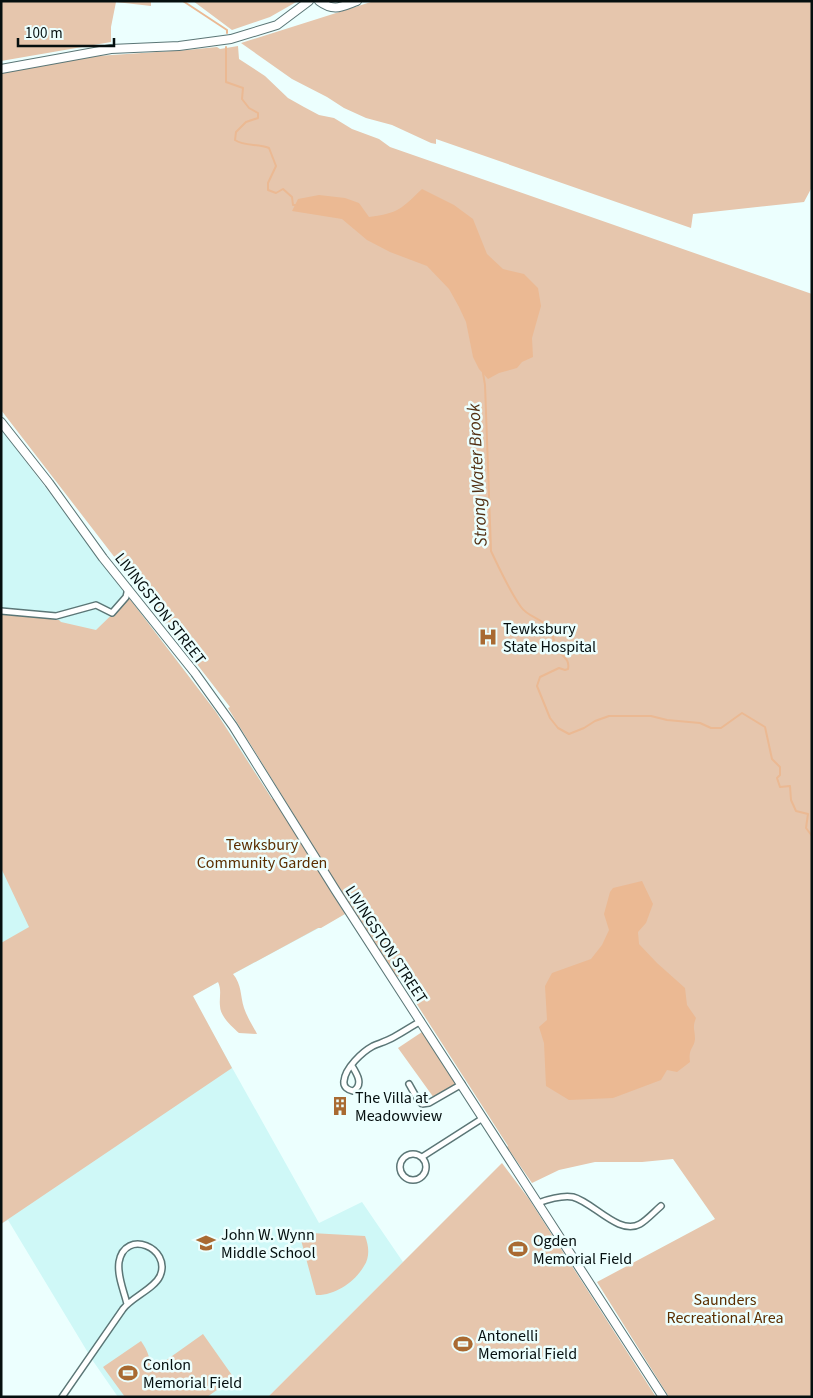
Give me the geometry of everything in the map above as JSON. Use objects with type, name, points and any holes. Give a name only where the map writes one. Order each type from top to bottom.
[{"type":"street","points":[[1,69],[111,48],[179,46],[231,39],[277,25],[309,1]]},
{"type":"street","points":[[319,1],[331,8],[357,1]]},
{"type":"street","name":"LIVINGSTON STREET","points":[[1,422],[49,483],[73,518],[195,673],[243,741],[312,854],[662,1397]]},
{"type":"street","points":[[1,611],[56,616],[96,606],[112,612],[126,597],[128,588]]},
{"type":"street","points":[[352,1066],[359,1082],[357,1088],[349,1091],[345,1087],[344,1082],[352,1066],[367,1050],[393,1038],[420,1021]]},
{"type":"street","points":[[409,1084],[422,1104],[429,1103],[462,1084]]},
{"type":"street","points":[[422,1157],[483,1118]]},
{"type":"street","points":[[414,1154],[422,1157],[426,1168],[422,1175],[419,1178],[412,1179],[404,1176],[400,1168],[406,1156],[414,1154]]},
{"type":"street","points":[[538,1203],[573,1197],[592,1206],[617,1223],[629,1226],[639,1225],[660,1206]]},
{"type":"street","points":[[62,1397],[127,1304],[153,1285],[159,1278],[162,1270],[159,1258],[154,1250],[147,1245],[129,1246],[122,1254],[119,1263],[119,1276],[127,1304]]},
{"type":"shaded area","points":[[422,189],[454,205],[473,219],[487,254],[503,269],[524,274],[538,288],[541,306],[532,338],[533,357],[522,362],[517,368],[499,373],[488,379],[479,369],[473,357],[466,322],[459,307],[449,289],[427,266],[390,252],[367,240],[342,219],[292,211],[298,199],[319,195],[345,198],[359,203],[369,217],[387,214],[399,209]]},
{"type":"shaded area","points":[[1,429],[216,712],[345,914],[192,996],[319,1223],[362,1202],[403,1262],[268,1397],[118,1397],[93,1361],[8,1220],[1,1224]]},
{"type":"shaded area","points":[[642,881],[653,904],[646,923],[638,932],[639,944],[685,988],[687,1005],[696,1018],[694,1026],[695,1039],[690,1051],[690,1062],[677,1072],[667,1070],[661,1080],[613,1098],[569,1100],[546,1086],[544,1043],[539,1027],[547,1020],[545,986],[552,973],[591,959],[602,945],[609,930],[604,914],[610,892],[613,888]]},
{"type":"green space","points":[[1,1],[151,1],[151,6],[116,2],[111,27],[111,42],[1,61]]},
{"type":"green space","points":[[193,1],[298,1],[270,17],[232,30]]},
{"type":"green space","points":[[374,1],[812,1],[812,187],[804,202],[693,214],[691,228],[436,139],[436,144],[431,143],[392,125],[366,118],[292,79],[241,43]]},
{"type":"green space","name":"Tewksbury State Hospital","points":[[238,46],[239,59],[265,76],[288,98],[319,115],[334,118],[352,129],[379,139],[390,147],[812,294],[812,1397],[669,1397],[597,1282],[715,1219],[673,1159],[642,1162],[595,1162],[559,1170],[532,1183],[507,1147],[400,978],[395,975],[375,946],[228,708],[230,707],[1,410],[1,73],[97,56],[217,47],[220,49]]},
{"type":"green space","name":"Tewksbury Community Garden","points":[[129,598],[216,712],[272,799],[274,798],[345,914],[233,974],[239,986],[245,1011],[257,1034],[239,1033],[227,1021],[221,1010],[218,982],[193,996],[232,1068],[1,1224],[1,943],[29,927],[1,868],[1,613],[59,620],[96,630]]},
{"type":"green space","points":[[422,1032],[456,1084],[434,1098],[398,1048]]},
{"type":"green space","name":"Saunders Recreational Area","points":[[502,1163],[529,1199],[656,1397],[268,1397]]},
{"type":"green space","points":[[306,1234],[365,1236],[368,1248],[366,1263],[360,1272],[343,1287],[323,1295],[316,1295],[301,1240]]},
{"type":"green space","points":[[203,1334],[234,1378],[207,1397],[125,1397],[103,1367],[141,1341],[149,1356],[151,1371]]},
{"type":"waterway","name":"Strong Water Brook","points":[[183,1],[227,30],[227,33]]},
{"type":"waterway","name":"Strong Water Brook","points":[[226,47],[226,82],[243,88],[242,99],[249,108],[258,113],[258,118],[246,122],[236,132],[235,140],[243,144],[269,148],[276,166],[268,183],[268,190],[276,193],[283,189],[292,197],[293,205],[297,205]]},
{"type":"waterway","name":"Strong Water Brook","points":[[483,373],[491,551],[521,607],[549,628],[556,647],[568,663],[568,669],[559,668],[540,677],[537,686],[550,718],[558,728],[569,734],[609,716],[651,716],[667,720],[700,723],[711,728],[721,728],[742,713],[765,727],[772,759],[780,767],[780,775],[777,778],[780,787],[790,786],[791,800],[796,811],[808,814],[806,828],[812,836]]},
{"type":"place","name":"Tewksbury State Hospital","points":[[488,637]]},
{"type":"place","name":"The Villa at Meadowview","points":[[340,1106]]},
{"type":"place","name":"John W. Wynn Middle School","points":[[206,1243]]},
{"type":"place","name":"Ogden Memorial Field","points":[[518,1249]]},
{"type":"place","name":"Antonelli Memorial Field","points":[[463,1344]]},
{"type":"place","name":"Conlon Memorial Field","points":[[128,1373]]}]
